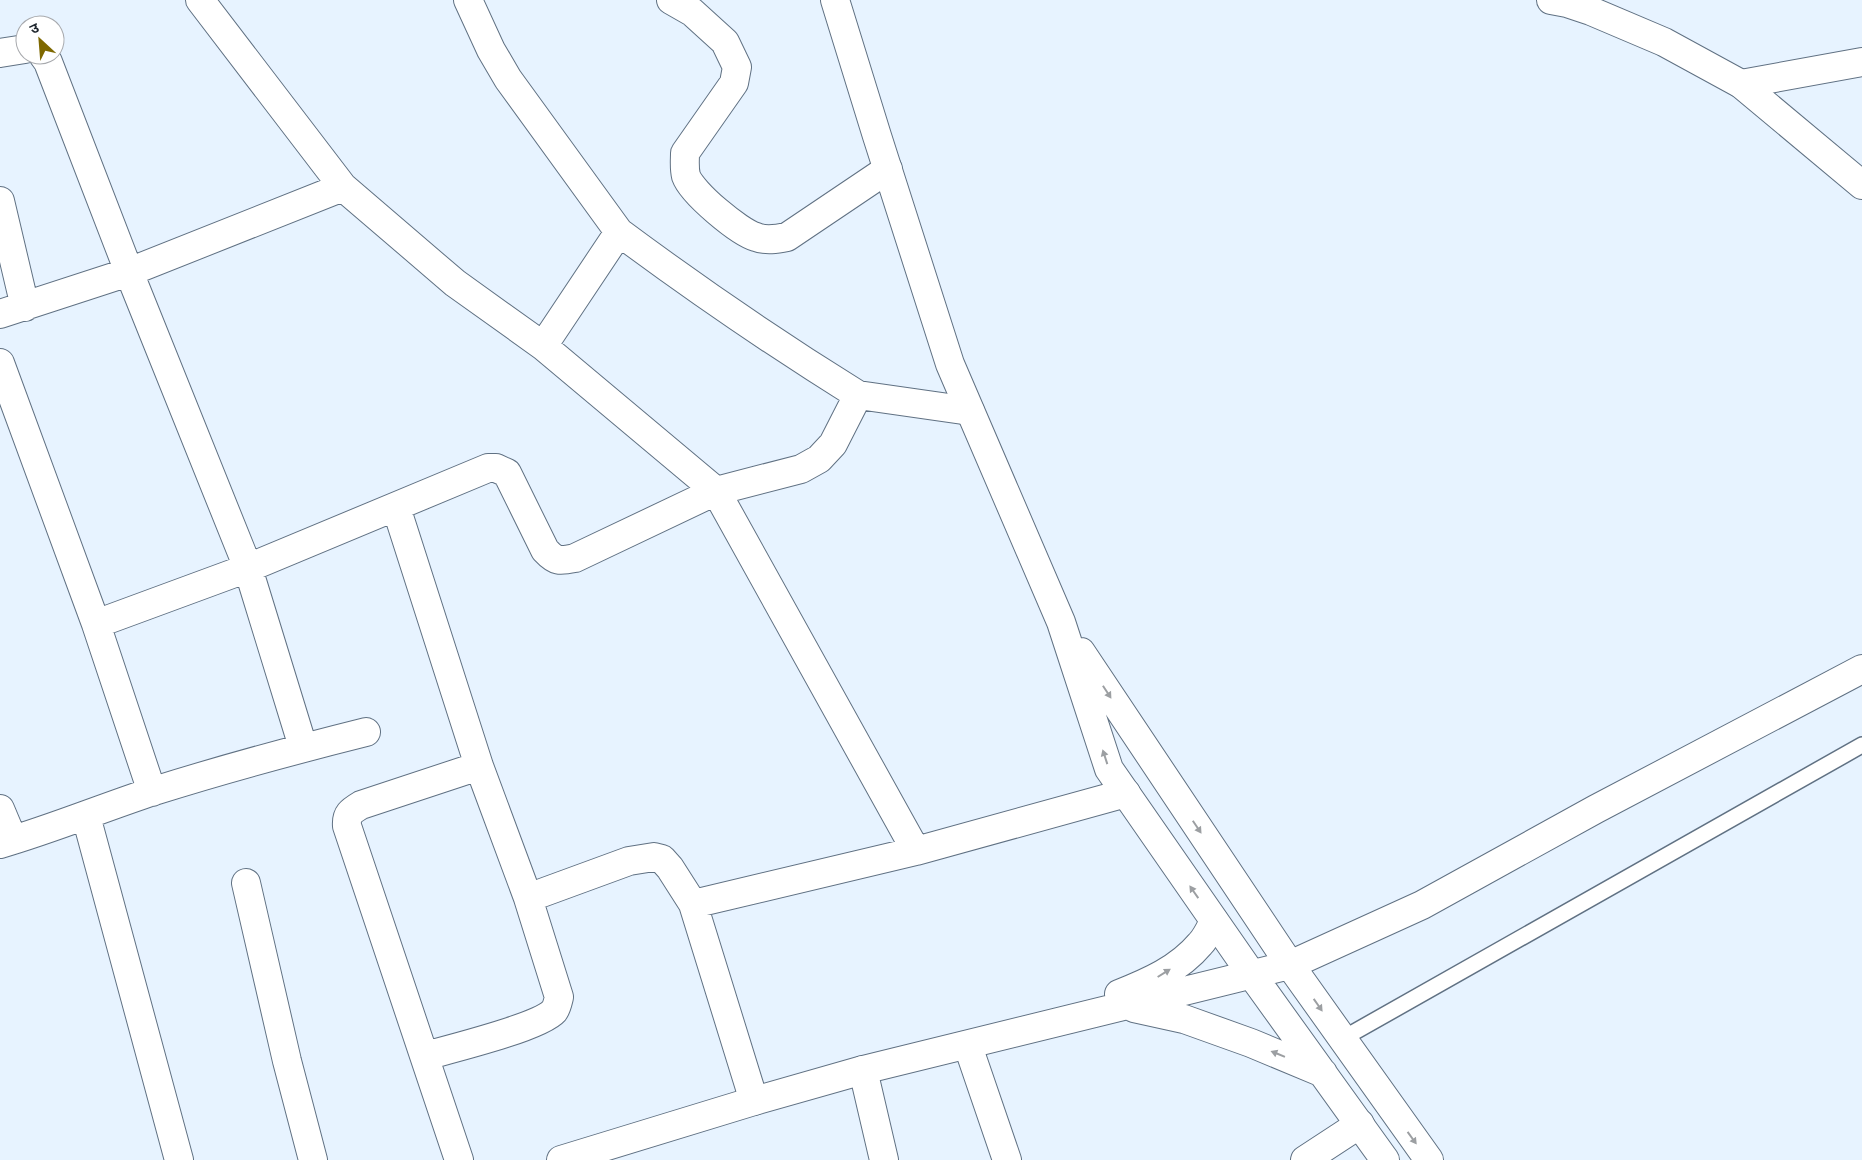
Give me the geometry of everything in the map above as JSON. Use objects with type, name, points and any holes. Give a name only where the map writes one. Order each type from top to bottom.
[{"type":"street","points":[[200,0],[342,187],[455,282],[543,346],[716,491],[916,851]]},
{"type":"street","points":[[468,0],[490,50],[508,79],[619,232],[774,343],[858,395],[970,411]]},
{"type":"street","points":[[671,0],[692,12],[725,42],[737,67],[734,84],[685,152],[684,165],[687,178],[728,222],[756,237],[774,240],[787,237],[888,170]]},
{"type":"street","points":[[835,0],[950,364],[1061,622],[1109,769],[1252,975],[1385,1160]]},
{"type":"street","points":[[1551,0],[1590,5],[1664,42],[1741,84],[1862,185]]},
{"type":"street","points":[[0,53],[15,50]]},
{"type":"street","points":[[1741,84],[1862,62]]},
{"type":"street","points":[[49,65],[129,272],[248,568],[304,747]]},
{"type":"street","points":[[0,201],[12,310],[129,272],[342,187]]},
{"type":"street","points":[[543,346],[619,232]]},
{"type":"street","points":[[0,363],[96,624],[152,792]]},
{"type":"street","points":[[96,624],[248,568],[488,468],[496,468],[507,473],[545,550],[552,559],[561,561],[575,558],[716,491],[801,469],[818,459],[833,444],[858,395]]},
{"type":"street","points":[[396,506],[479,766],[528,898],[559,997],[554,1011],[525,1026],[425,1056]]},
{"type":"street","points":[[1061,622],[1290,965],[1429,1160]]},
{"type":"street","points":[[561,1160],[863,1070],[968,1046],[1290,965],[1422,905],[1862,669]]},
{"type":"street","points":[[0,809],[6,842],[216,772],[366,732]]},
{"type":"street","points":[[459,1160],[347,826],[346,818],[350,812],[360,805],[479,766]]},
{"type":"street","points":[[693,904],[916,851],[1126,793]]},
{"type":"street","points":[[86,816],[179,1160]]},
{"type":"street","points":[[528,898],[629,861],[654,857],[662,859],[693,904],[754,1101]]},
{"type":"street","points":[[246,883],[287,1061],[313,1160]]},
{"type":"street","points":[[1074,1019],[1109,998],[1150,982],[1184,961],[1201,943],[1214,921]]},
{"type":"street","points":[[1127,1006],[1184,1019],[1251,1043],[1323,1073]]},
{"type":"street","points":[[968,1046],[1007,1160]]},
{"type":"street","points":[[863,1070],[884,1160]]},
{"type":"street","points":[[1305,1160],[1360,1124]]},
{"type":"lane","points":[[1342,1039],[1862,745]]}]
